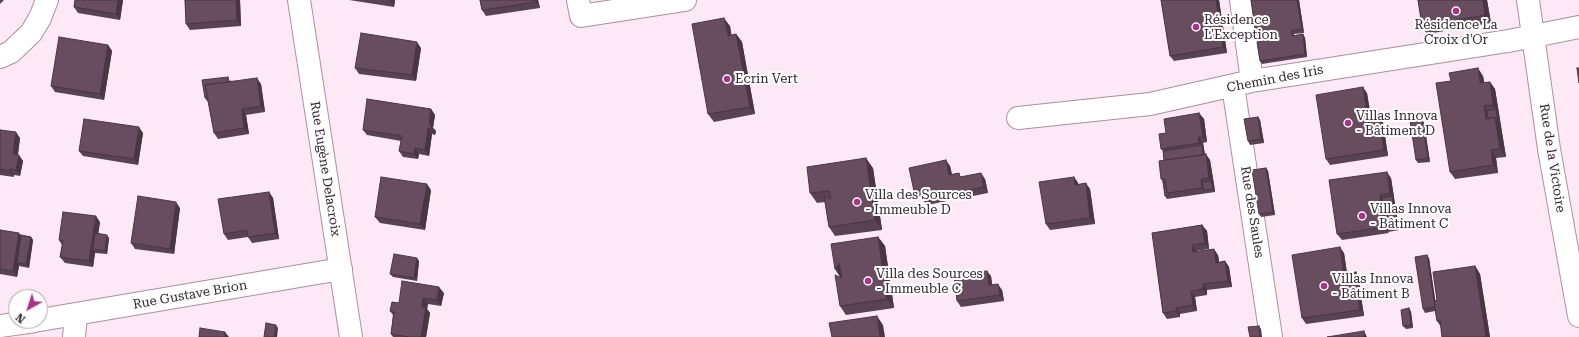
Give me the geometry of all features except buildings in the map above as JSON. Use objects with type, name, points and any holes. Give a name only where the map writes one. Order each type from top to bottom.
[{"type":"street","points":[[0,57],[11,52],[31,33],[40,18],[47,0]]},
{"type":"street","name":"Rue Eugène Delacroix","points":[[299,0],[351,337]]},
{"type":"street","points":[[578,0],[581,16],[685,0]]},
{"type":"street","name":"Rue des Saules","points":[[1241,0],[1242,84],[1271,337]]},
{"type":"street","name":"Rue de la Victoire","points":[[1528,0],[1549,149],[1579,316]]},
{"type":"street","name":"Chemin des Iris","points":[[1018,118],[1150,104],[1242,84],[1533,36],[1579,27]]},
{"type":"street","name":"Rue Gustave Brion","points":[[48,319],[341,269]]},
{"type":"street","points":[[74,337],[76,315]]},
{"type":"place","name":"Résidence La Croix d'Or","points":[[1456,11]]},
{"type":"place","name":"Résidence L'Exception","points":[[1196,27]]},
{"type":"place","name":"Ecrin Vert","points":[[727,79]]},
{"type":"place","name":"Villas Innova - Bâtiment D","points":[[1348,123]]},
{"type":"place","name":"Villa des Sources - Immeuble D","points":[[857,202]]},
{"type":"place","name":"Villas Innova - Bâtiment C","points":[[1362,216]]},
{"type":"place","name":"Villa des Sources - Immeuble C","points":[[868,281]]},
{"type":"place","name":"Villas Innova - Bâtiment B","points":[[1324,286]]}]
